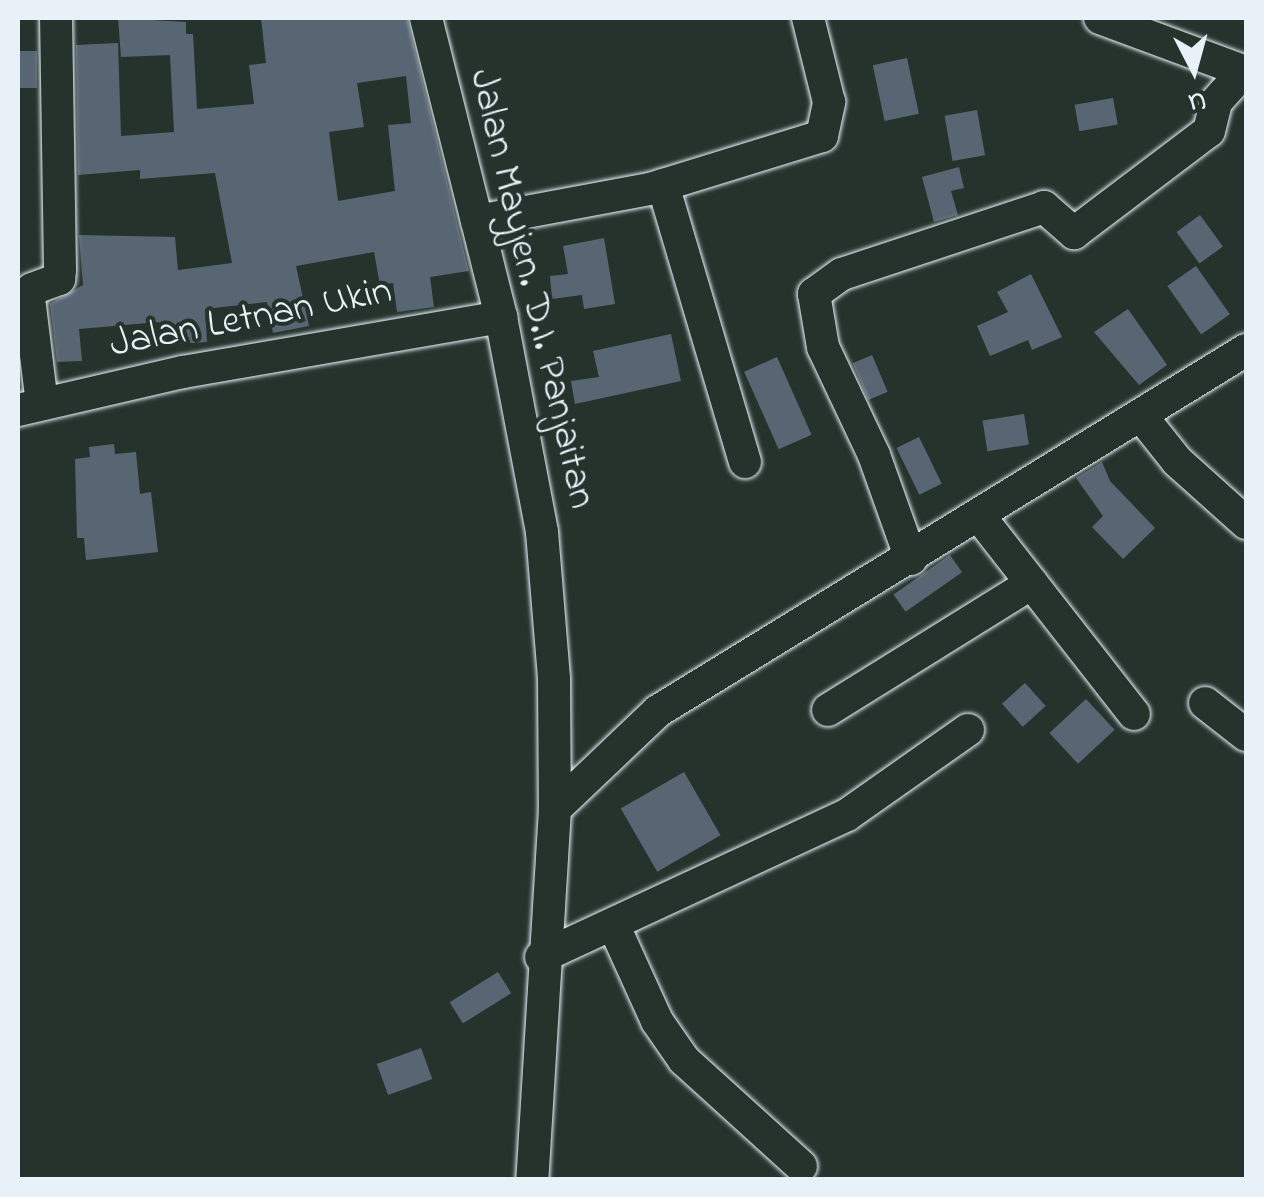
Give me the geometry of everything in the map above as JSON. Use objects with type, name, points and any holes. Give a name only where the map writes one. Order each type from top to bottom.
[{"type":"street","points":[[30,407],[29,298],[32,289],[58,279],[60,270],[56,18]]},
{"type":"street","name":"Jalan Mayjen. D.I. Panjaitan","points":[[426,18],[486,219],[542,532],[554,679],[554,809],[540,957],[532,1180]]},
{"type":"street","points":[[486,219],[662,186],[822,136],[829,102],[808,18]]},
{"type":"street","points":[[912,559],[874,455],[823,347],[814,294],[842,274],[1044,207],[1074,232],[1209,131],[1216,102],[1245,71],[1103,18]]},
{"type":"street","points":[[662,186],[744,462]]},
{"type":"street","name":"Jalan Letnan Ukin","points":[[30,407],[183,372],[502,316]]},
{"type":"street","points":[[554,809],[658,711],[912,559],[1246,350]]},
{"type":"street","points":[[1142,417],[1177,461],[1246,523]]},
{"type":"street","points":[[980,516],[1134,714]]},
{"type":"street","points":[[828,710],[1032,583]]},
{"type":"street","points":[[1205,703],[1246,734]]},
{"type":"street","points":[[540,957],[847,814],[968,730]]},
{"type":"street","points":[[612,924],[657,1021],[684,1060],[801,1166]]},
{"type":"building","points":[[118,18],[186,22],[186,34],[193,34],[197,109],[254,104],[249,65],[266,63],[261,18],[407,18],[469,271],[430,277],[434,307],[397,312],[393,283],[380,285],[374,252],[296,266],[309,326],[273,333],[267,302],[205,309],[207,342],[161,345],[159,322],[79,329],[82,361],[57,362],[50,304],[83,285],[79,235],[175,237],[178,270],[232,263],[215,173],[140,179],[140,170],[78,175],[76,45],[118,43],[121,136],[174,132],[170,55],[121,57]],"holes":[[[406,76],[411,123],[388,125],[395,191],[338,201],[329,132],[364,127],[357,83]]]},
{"type":"building","points":[[18,51],[37,51],[37,88],[18,88]]},
{"type":"building","points":[[907,58],[919,114],[885,121],[873,65]]},
{"type":"building","points":[[1113,98],[1118,125],[1079,131],[1075,105]]},
{"type":"building","points":[[977,110],[985,155],[952,161],[945,116]]},
{"type":"building","points":[[959,167],[964,188],[951,191],[958,215],[934,222],[922,177]]},
{"type":"building","points":[[1200,215],[1223,247],[1199,264],[1177,232]]},
{"type":"building","points":[[604,238],[615,304],[584,309],[582,295],[552,299],[550,276],[568,274],[563,246]]},
{"type":"building","points":[[1196,266],[1230,314],[1201,334],[1167,286]]},
{"type":"building","points":[[1031,274],[1062,337],[1032,350],[1028,340],[990,356],[977,326],[1008,312],[997,292]]},
{"type":"building","points":[[1128,309],[1167,365],[1139,385],[1094,332]]},
{"type":"building","points":[[671,334],[681,381],[575,404],[571,381],[599,377],[593,351]]},
{"type":"building","points":[[872,355],[888,392],[868,400],[853,363]]},
{"type":"building","points":[[777,357],[812,435],[779,449],[744,372]]},
{"type":"building","points":[[1024,414],[1029,445],[987,451],[983,421]]},
{"type":"building","points":[[919,437],[942,484],[919,495],[897,448]]},
{"type":"building","points":[[114,444],[115,454],[136,452],[140,494],[151,492],[158,552],[86,560],[84,538],[77,538],[75,459],[90,457],[89,447]]},
{"type":"building","points":[[1102,462],[1110,481],[1155,528],[1123,559],[1092,527],[1103,516],[1076,478]]},
{"type":"building","points":[[950,555],[962,572],[906,612],[893,595]]},
{"type":"building","points":[[1025,683],[1046,706],[1023,727],[1002,704]]},
{"type":"building","points":[[1086,699],[1115,730],[1078,764],[1049,733]]},
{"type":"building","points":[[684,772],[720,835],[657,872],[621,808]]},
{"type":"building","points":[[498,972],[511,993],[463,1023],[450,1002]]},
{"type":"building","points":[[421,1048],[432,1079],[388,1095],[377,1064]]}]
